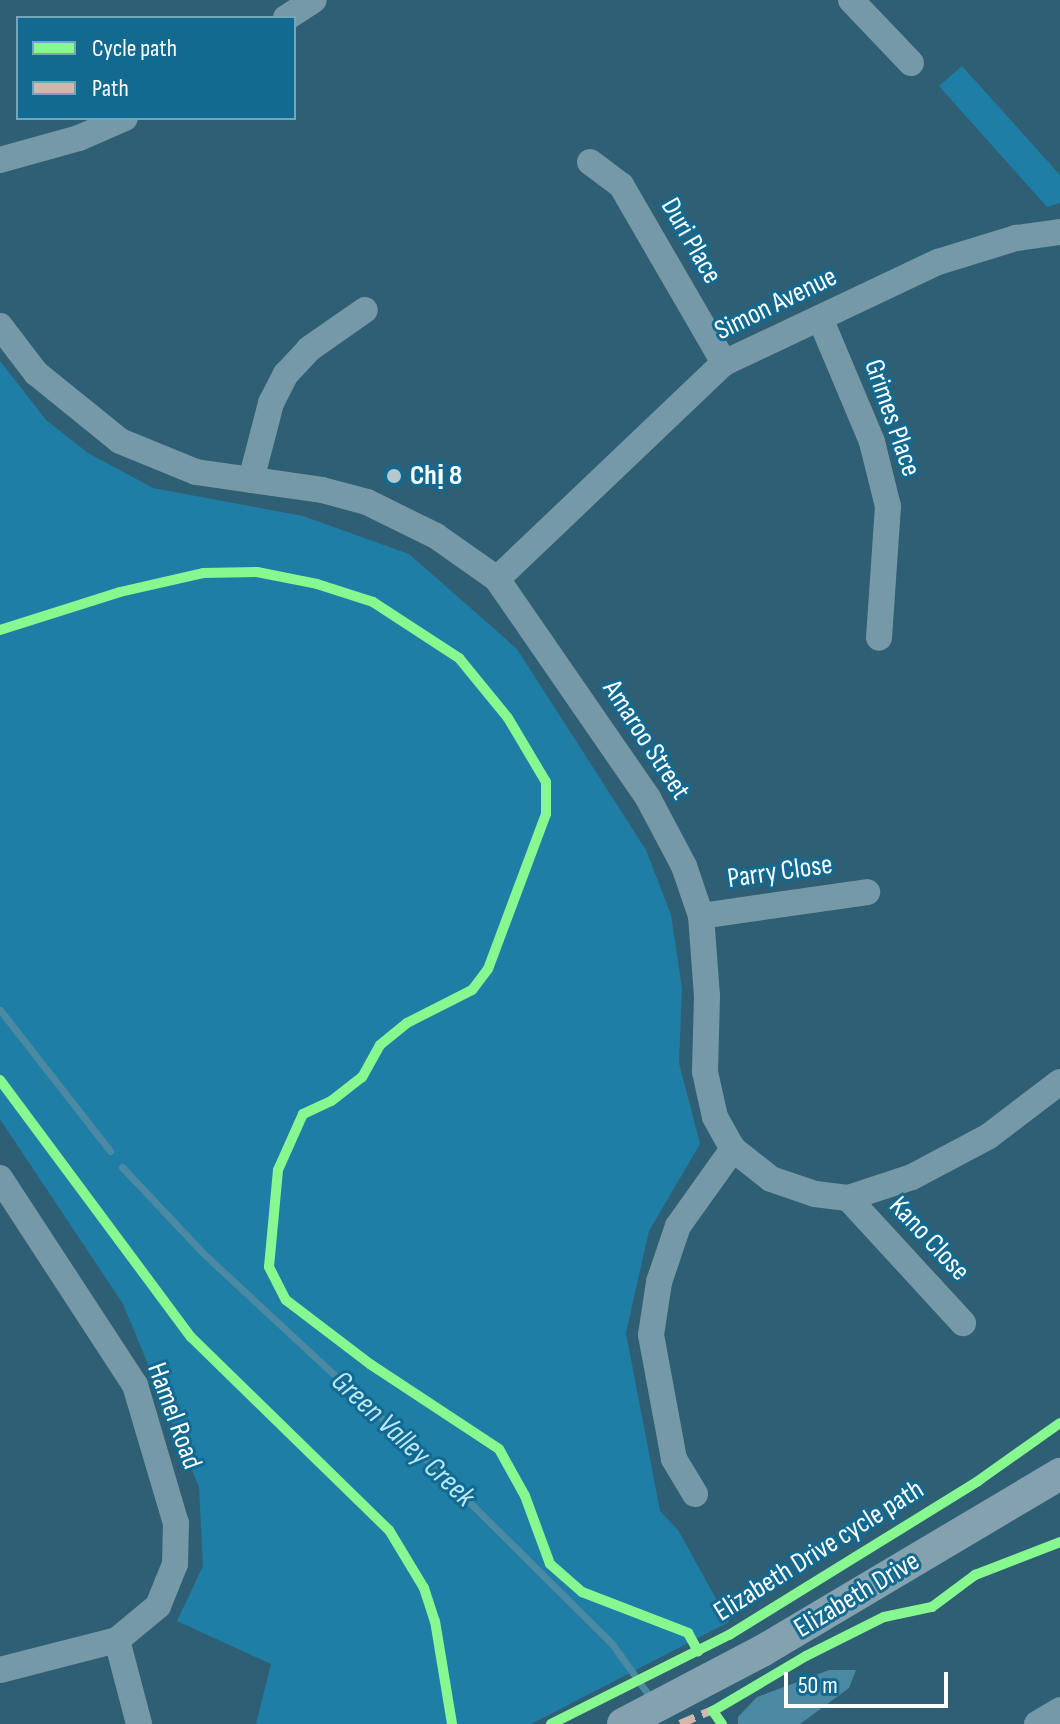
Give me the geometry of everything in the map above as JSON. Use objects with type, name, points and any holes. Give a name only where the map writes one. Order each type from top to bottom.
[{"type":"main road","name":"Elizabeth Drive","points":[[623,1724],[687,1692],[912,1563],[1054,1473]]},
{"type":"street","points":[[851,0],[911,63]]},
{"type":"street","points":[[0,160],[79,138],[120,120]]},
{"type":"street","name":"Duri Place","points":[[590,162],[621,185],[724,363]]},
{"type":"street","name":"Simon Avenue","points":[[497,579],[724,363],[938,262],[1016,238],[1060,232]]},
{"type":"street","points":[[251,480],[271,403],[286,374],[309,349],[365,310]]},
{"type":"street","name":"Grimes Place","points":[[820,318],[872,442],[888,506],[879,638]]},
{"type":"street","name":"Amaroo Street","points":[[0,326],[36,373],[120,441],[196,472],[367,502],[436,536],[497,579],[648,798],[684,866],[701,916],[707,996],[705,1072],[715,1117],[733,1149],[771,1179],[815,1194],[848,1198],[912,1177],[989,1136],[1060,1082]]},
{"type":"street","name":"Parry Close","points":[[701,916],[867,892]]},
{"type":"street","points":[[695,1494],[674,1459],[651,1335],[659,1282],[678,1226],[733,1149]]},
{"type":"street","name":"Hamel Road","points":[[0,1178],[135,1385],[176,1523],[175,1564],[158,1606],[117,1640]]},
{"type":"street","name":"Kano Close","points":[[848,1198],[963,1323]]},
{"type":"street","points":[[0,1670],[117,1640],[139,1724]]},
{"type":"street","points":[[1037,1724],[1060,1710]]},
{"type":"shaded area","points":[[962,66],[1060,175],[1060,203],[1047,207],[939,86]]},
{"type":"shaded area","points":[[0,361],[46,420],[88,453],[153,488],[303,516],[409,554],[517,649],[646,850],[671,915],[682,988],[679,1063],[700,1144],[649,1231],[626,1333],[660,1511],[678,1530],[729,1622],[531,1724],[256,1724],[271,1664],[177,1621],[203,1566],[199,1487],[123,1304],[0,1119]]},
{"type":"shaded area","points":[[829,1670],[856,1670],[849,1688],[800,1724],[738,1724],[738,1717],[757,1697]]},
{"type":"waterway","name":"Green Valley Creek","points":[[0,1010],[110,1151]]},
{"type":"waterway","name":"Green Valley Creek","points":[[122,1167],[205,1255],[437,1470],[613,1645],[653,1701]]},
{"type":"marked path","points":[[680,1724],[717,1708]]},
{"type":"cycle path","points":[[0,630],[120,592],[203,573],[257,572],[317,584],[373,602],[459,658],[508,718],[546,782],[546,814],[488,969],[472,990],[407,1023],[380,1045],[362,1077],[331,1101],[303,1114],[278,1170],[269,1267],[286,1300],[370,1364],[499,1449],[525,1496],[550,1564],[582,1592],[688,1633],[698,1651]]},
{"type":"cycle path","points":[[0,1080],[191,1337],[389,1530],[424,1588],[435,1621],[452,1724]]},
{"type":"cycle path","name":"Elizabeth Drive cycle path","points":[[551,1724],[729,1635],[978,1481],[1060,1423]]},
{"type":"cycle path","points":[[722,1724],[713,1711],[806,1656],[884,1617],[932,1607],[975,1575],[1060,1542]]},
{"type":"place","name":"Chị 8","points":[[394,476]]}]
